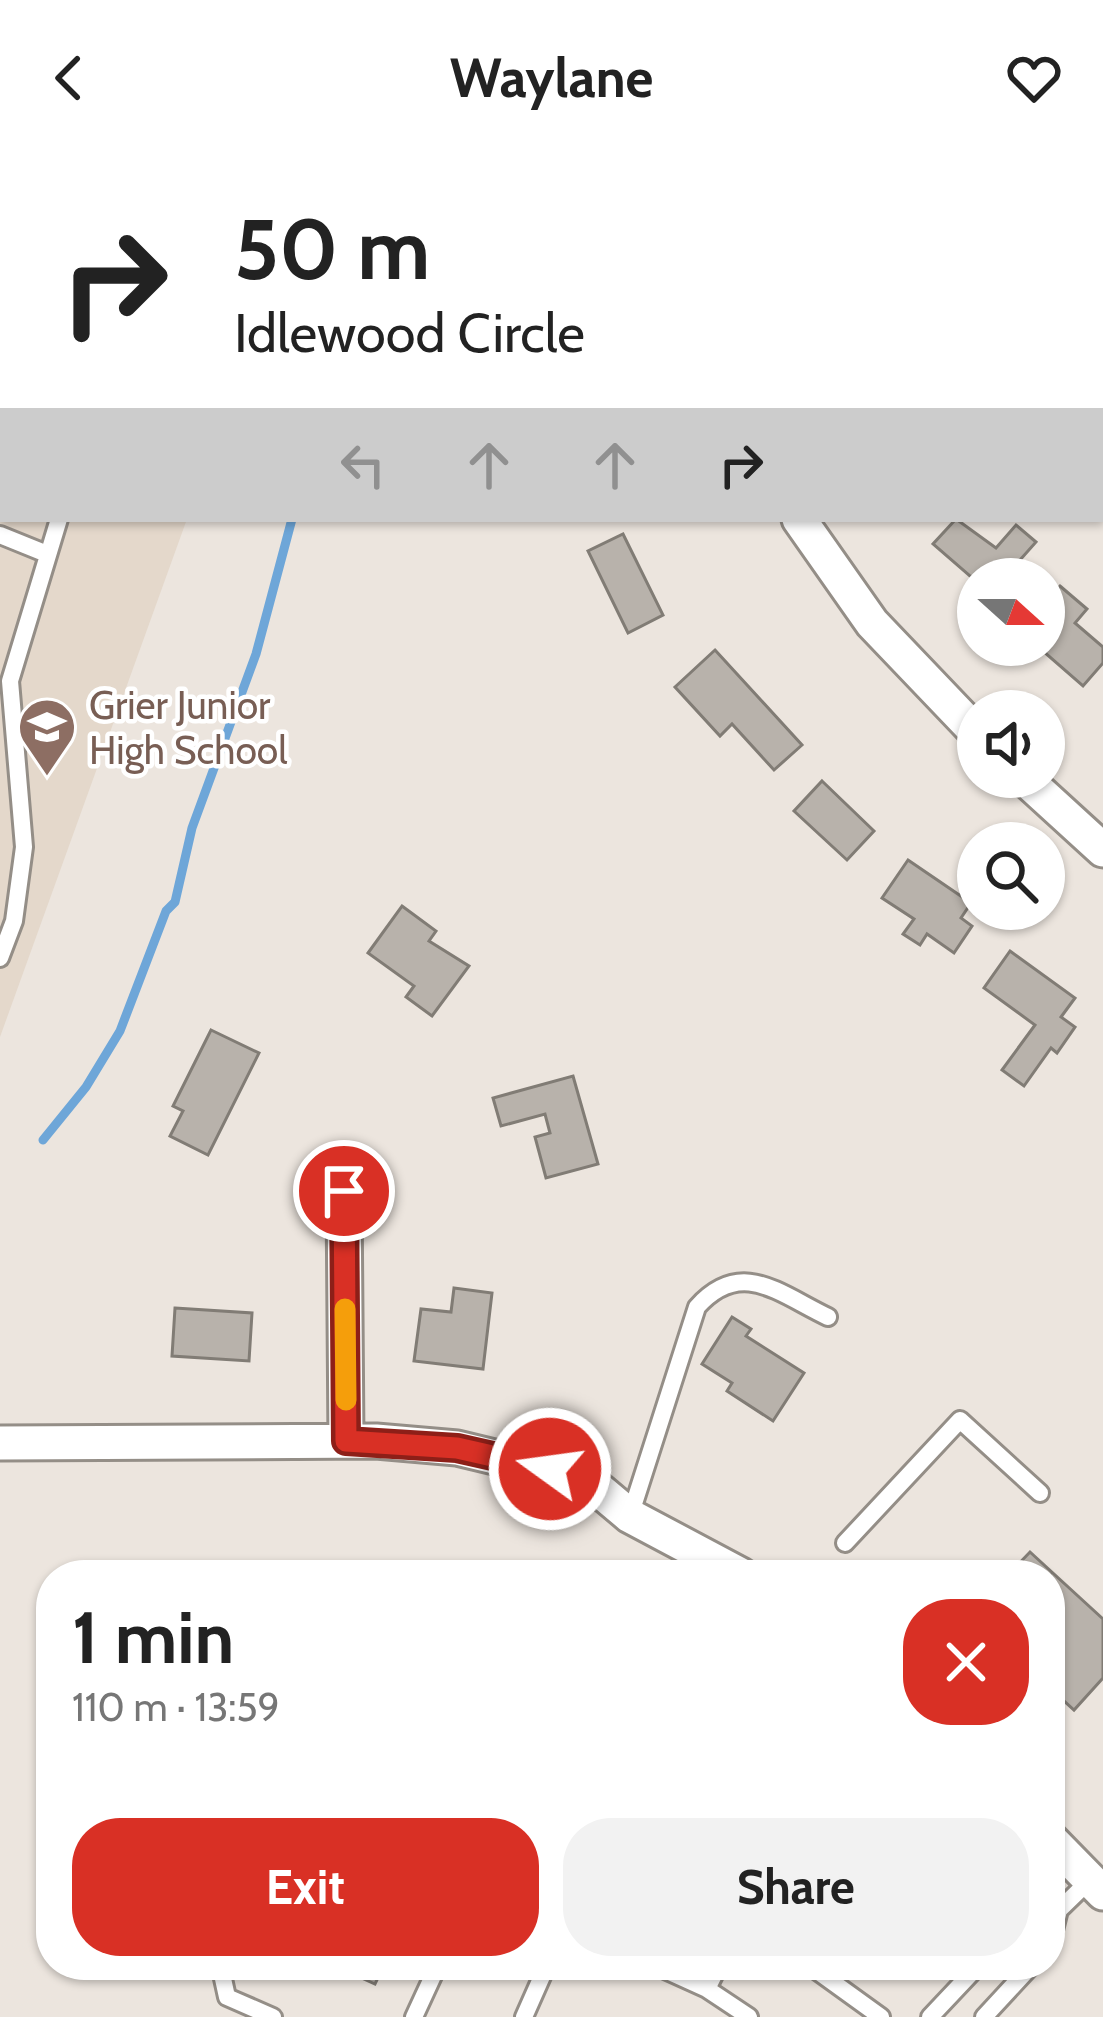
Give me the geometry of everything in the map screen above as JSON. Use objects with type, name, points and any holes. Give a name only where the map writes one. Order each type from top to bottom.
[{"type":"street","points":[[801,522],[872,622],[957,712]]},
{"type":"street","points":[[1046,798],[1103,850]]},
{"type":"street","points":[[344,1191],[346,1441]]},
{"type":"street","points":[[0,1443],[417,1443],[514,1459],[586,1479],[630,1516],[713,1560]]},
{"type":"street","points":[[1065,1855],[1096,1887]]},
{"type":"lane","points":[[0,958],[14,921],[24,847],[10,681],[57,522]]},
{"type":"lane","points":[[0,535],[47,554]]},
{"type":"lane","points":[[630,1516],[697,1307],[715,1287],[734,1280],[757,1283],[828,1316]]},
{"type":"lane","points":[[845,1543],[960,1420],[1040,1492]]},
{"type":"lane","points":[[1065,1905],[1096,1887]]},
{"type":"lane","points":[[223,1980],[227,1997],[273,2017]]},
{"type":"lane","points":[[414,2017],[431,1980]]},
{"type":"lane","points":[[524,2017],[540,1980]]},
{"type":"lane","points":[[685,1980],[749,2017]]},
{"type":"lane","points":[[706,1990],[711,1980]]},
{"type":"lane","points":[[830,1980],[881,2017]]},
{"type":"lane","points":[[930,2017],[966,1980]]},
{"type":"lane","points":[[984,2017],[1018,1980]]},
{"type":"shaded area","name":"Grier Junior High School","points":[[0,522],[186,522],[0,1037]]},
{"type":"building","points":[[953,522],[996,548],[1016,525],[1036,542],[1022,558],[957,558],[957,565],[933,544]]},
{"type":"building","points":[[623,534],[663,615],[628,633],[588,551]]},
{"type":"building","points":[[1065,590],[1087,609],[1075,623],[1103,647],[1103,663],[1083,686],[1060,666],[1065,666]]},
{"type":"building","points":[[715,650],[802,745],[774,770],[732,724],[720,736],[675,687]]},
{"type":"building","points":[[822,781],[874,831],[847,860],[794,811]]},
{"type":"building","points":[[908,860],[957,893],[957,930],[969,930],[954,953],[927,934],[920,945],[903,934],[914,919],[882,898]]},
{"type":"building","points":[[402,906],[436,931],[429,941],[469,966],[432,1016],[406,997],[414,986],[368,953]]},
{"type":"building","points":[[1010,951],[1075,998],[1061,1017],[1075,1027],[1057,1053],[1051,1048],[1024,1086],[1002,1070],[1035,1025],[984,988]]},
{"type":"building","points":[[211,1030],[259,1053],[208,1155],[170,1136],[183,1111],[173,1106]]},
{"type":"building","points":[[573,1076],[598,1164],[546,1178],[535,1137],[550,1133],[545,1114],[501,1126],[493,1098]]},
{"type":"building","points":[[454,1288],[492,1293],[483,1369],[414,1361],[421,1309],[451,1312]]},
{"type":"building","points":[[175,1308],[252,1313],[249,1361],[172,1356]]},
{"type":"building","points":[[732,1317],[751,1329],[746,1336],[804,1373],[773,1421],[727,1391],[732,1383],[702,1364]]},
{"type":"building","points":[[1065,1584],[1103,1619],[1103,1678],[1074,1710],[1065,1702]]},
{"type":"waterway","points":[[43,1140],[86,1087],[120,1031],[166,911],[175,902],[192,828],[256,654],[291,522]]},
{"type":"slow traffic","points":[[345,1309],[346,1400]]},
{"type":"place","name":"Grier Junior High School","points":[[47,778]]},
{"type":"route","points":[[344,1191],[346,1441],[457,1448],[550,1469]]}]
